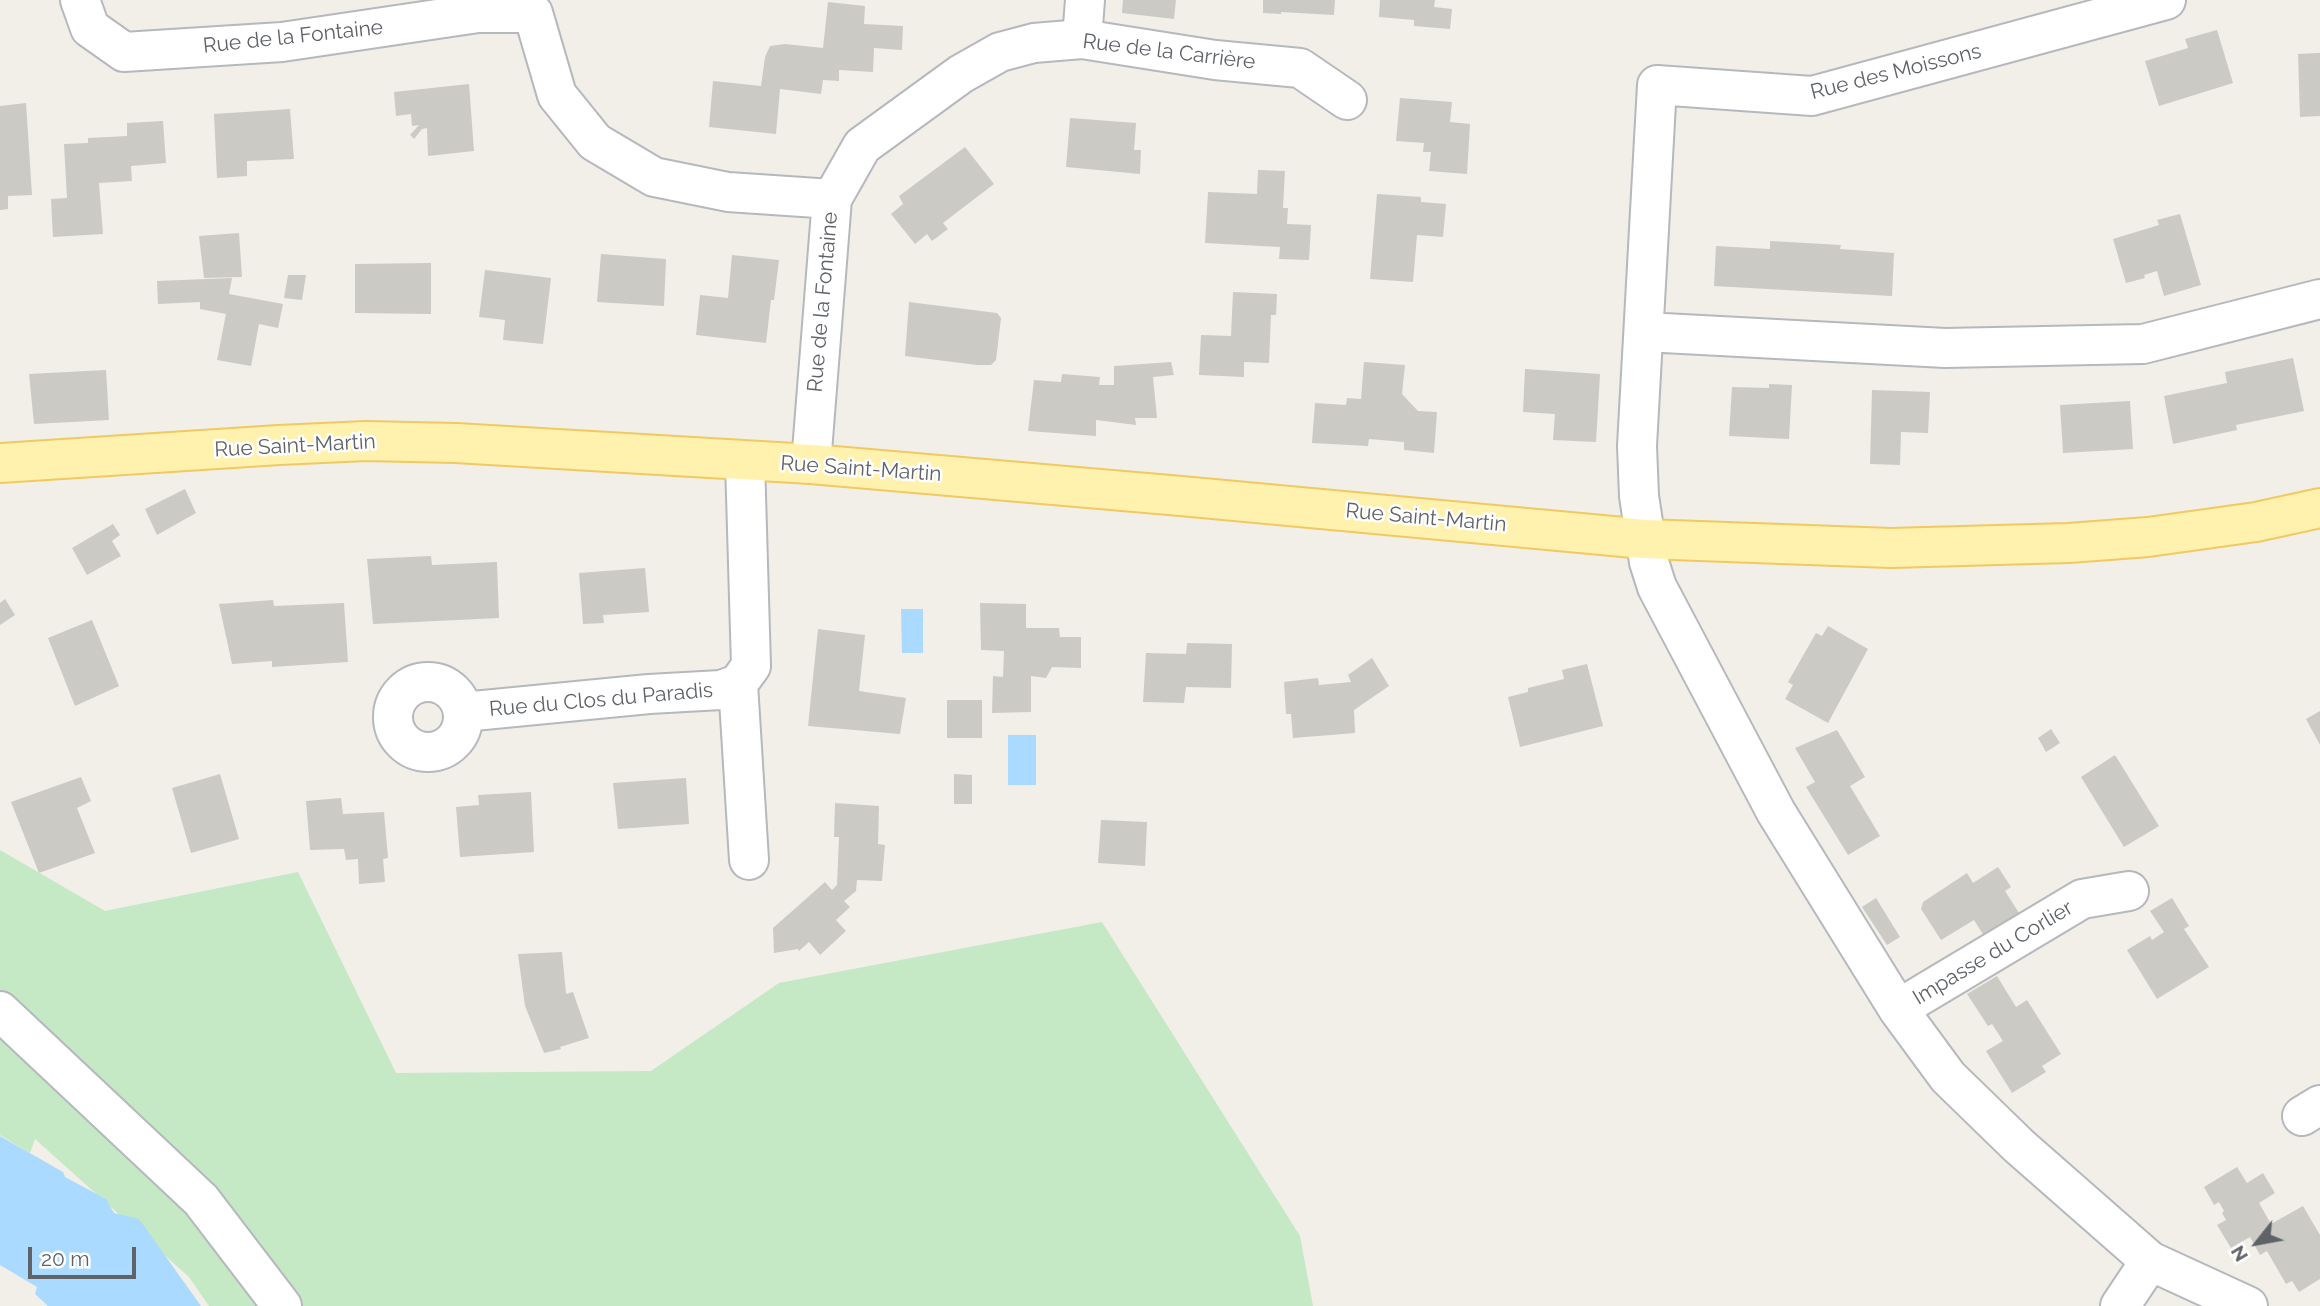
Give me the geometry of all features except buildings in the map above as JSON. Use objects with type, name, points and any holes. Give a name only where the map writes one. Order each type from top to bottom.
[{"type":"main road","name":"Rue Saint-Martin","points":[[0,463],[366,441],[456,443],[811,464],[1645,539],[1891,548],[2069,543],[2148,537],[2256,522],[2320,508]]},
{"type":"street","name":"Rue de la Fontaine","points":[[80,0],[90,28],[124,52],[282,43],[534,7],[557,95],[595,142],[654,177],[728,192],[832,199],[811,464]]},
{"type":"street","points":[[1082,39],[1085,0]]},
{"type":"street","name":"Rue des Moissons","points":[[2166,0],[1812,96],[1657,85],[1637,446],[1639,496],[1649,562],[1657,587],[1776,812],[1898,1009],[1948,1077],[2019,1146],[2150,1261],[2248,1306]]},
{"type":"street","name":"Rue de la Carrière","points":[[832,199],[862,146],[961,74],[1000,52],[1034,43],[1082,39],[1215,60],[1300,68],[1348,100]]},
{"type":"street","points":[[1645,332],[1945,348],[2143,344],[2320,299]]},
{"type":"street","name":"Rue du Clos du Paradis","points":[[463,712],[649,694],[721,690],[738,684],[751,666],[745,461]]},
{"type":"street","name":"Rue du Clos du Paradis","points":[[738,684],[748,860]]},
{"type":"street","name":"Impasse du Corlier","points":[[1898,1009],[2082,899],[2129,891]]},
{"type":"street","points":[[0,1011],[201,1200],[282,1306]]},
{"type":"street","points":[[2120,1306],[2150,1261]]},
{"type":"green space","points":[[0,850],[105,911],[298,872],[396,1073],[651,1071],[779,983],[1102,922],[1300,1236],[1313,1306],[209,1306],[189,1277],[35,1139],[30,1153],[0,1135]]},
{"type":"water","points":[[901,609],[923,609],[923,653],[902,653]]},
{"type":"water","points":[[1008,735],[1036,735],[1036,785],[1008,785]]},
{"type":"water","points":[[0,1136],[106,1199],[114,1213],[139,1219],[201,1306],[48,1306],[35,1294],[37,1287],[0,1265]]}]
